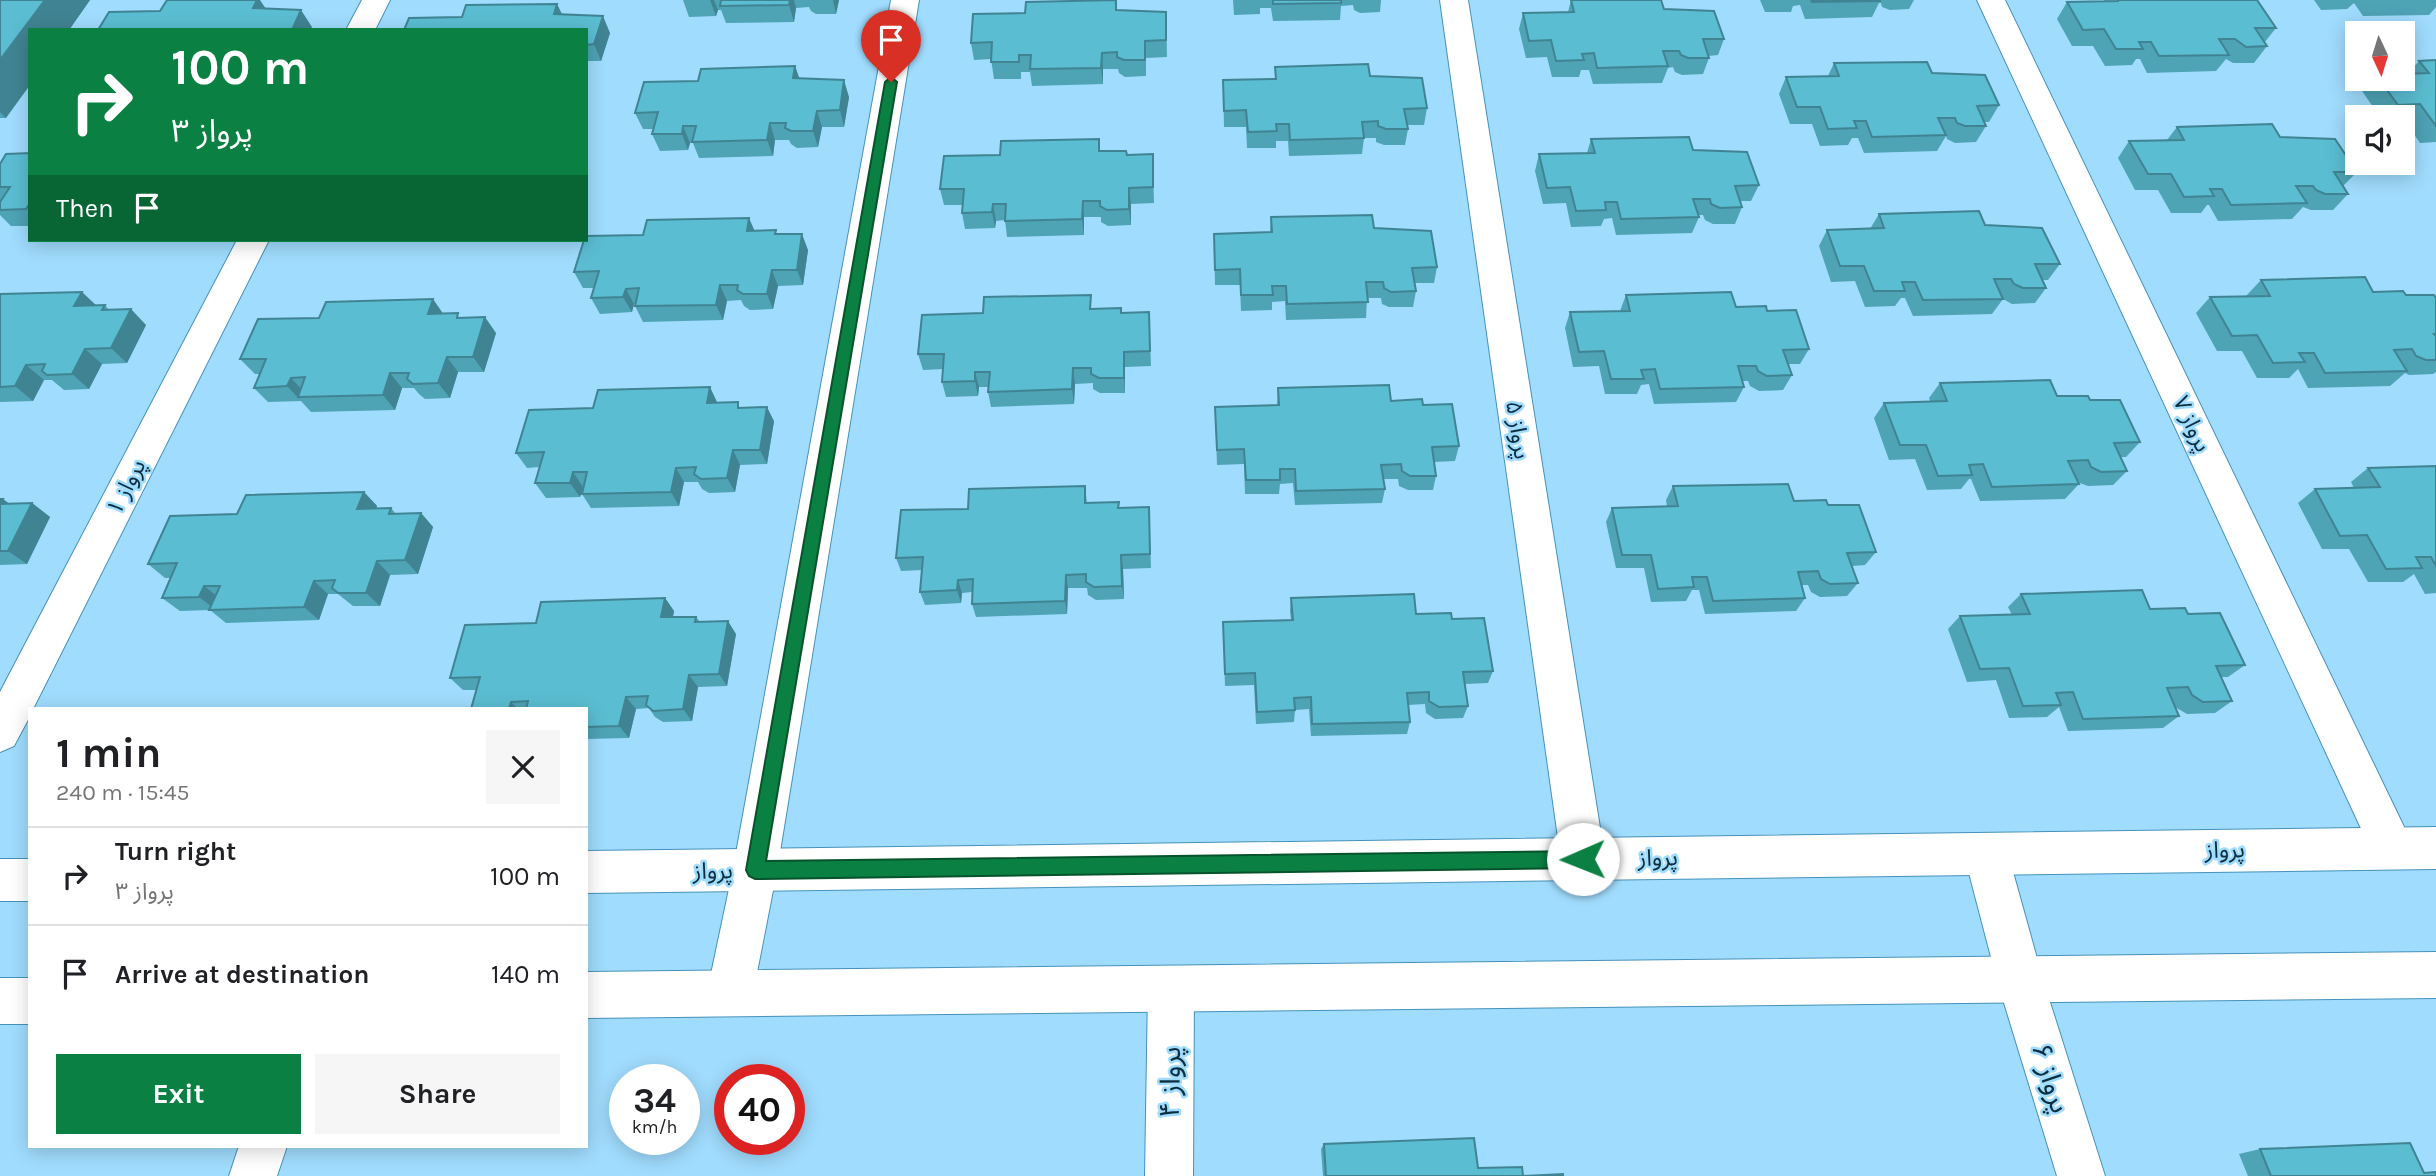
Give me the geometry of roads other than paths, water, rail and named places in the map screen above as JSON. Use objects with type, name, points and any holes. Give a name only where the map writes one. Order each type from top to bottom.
[{"type":"street","points":[[361,28],[376,0]]},
{"type":"street","points":[[730,993],[755,870],[905,0]]},
{"type":"street","name":"پرواز ۵","points":[[1454,0],[1583,859]]},
{"type":"street","name":"پرواز ۷","points":[[1991,0],[2392,848]]},
{"type":"street","name":"پرواز ۱","points":[[0,733],[252,242]]},
{"type":"street","name":"پرواز","points":[[588,872],[2436,848]]},
{"type":"street","name":"پرواز ۶","points":[[1986,854],[2020,980],[2081,1176]]},
{"type":"street","points":[[0,880],[28,880]]},
{"type":"street","points":[[588,995],[2436,975]]},
{"type":"street","name":"پرواز ۴","points":[[1170,1176],[1171,989]]},
{"type":"street","points":[[0,1001],[28,1001]]},
{"type":"street","points":[[253,1176],[262,1148]]}]
